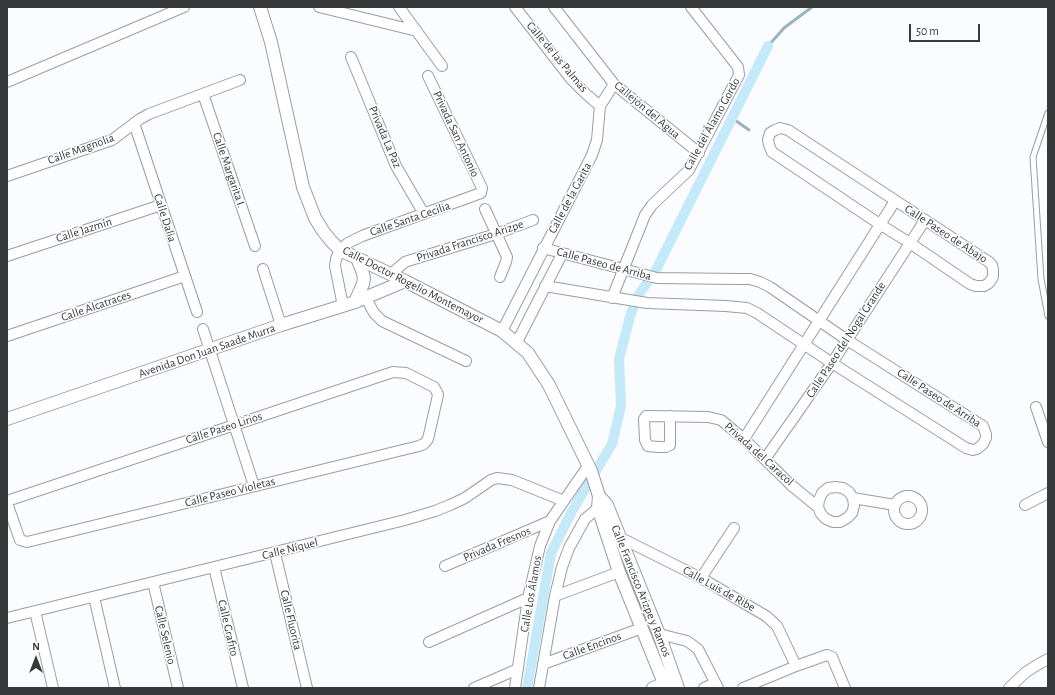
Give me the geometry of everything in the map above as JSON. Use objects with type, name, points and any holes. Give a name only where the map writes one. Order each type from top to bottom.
[{"type":"street","points":[[7,82],[184,7]]},
{"type":"street","name":"Calle Doctor Rogelio Montemayor","points":[[260,7],[271,42],[292,143],[305,193],[315,218],[323,231],[340,250],[391,274],[502,331],[517,342],[528,353],[549,384],[589,468]]},
{"type":"street","points":[[319,7],[417,30]]},
{"type":"street","points":[[398,7],[417,30],[442,66]]},
{"type":"street","name":"Calle de las Palmas","points":[[515,7],[571,79],[600,106]]},
{"type":"street","name":"Callejón del Agua","points":[[554,7],[614,84],[699,153]]},
{"type":"street","name":"Calle del Álamo Gordo","points":[[612,298],[645,215],[652,205],[689,170],[740,72],[738,67],[691,7]]},
{"type":"street","name":"Privada La Paz","points":[[351,57],[396,166],[424,214]]},
{"type":"street","name":"Privada San Antonio","points":[[428,76],[482,188],[481,193]]},
{"type":"street","name":"Calle Magnolia","points":[[7,176],[112,140],[134,123],[149,114],[240,80]]},
{"type":"street","name":"Calle de la Garita","points":[[502,331],[543,248],[592,155],[597,140],[600,106],[614,84]]},
{"type":"street","name":"Calle Margarita I.","points":[[203,94],[255,246]]},
{"type":"street","name":"Calle Dalia","points":[[134,123],[197,312]]},
{"type":"street","name":"Calle Paseo de Abajo","points":[[780,128],[788,130],[925,220],[989,262],[992,265],[993,277],[989,283],[984,286],[970,284],[772,152],[768,145],[770,133],[780,128]]},
{"type":"street","name":"Calle Santa Cecilia","points":[[340,250],[348,243],[362,236],[481,193]]},
{"type":"street","points":[[744,439],[820,322],[895,201]]},
{"type":"street","name":"Calle Jazmín","points":[[7,256],[161,205]]},
{"type":"street","points":[[485,209],[507,257],[500,277]]},
{"type":"street","name":"Privada Francisco Arizpe","points":[[391,274],[408,261],[496,234],[533,220]]},
{"type":"street","name":"Calle Paseo del Nogal Grande","points":[[765,459],[832,364],[925,220]]},
{"type":"street","name":"Calle Paseo de Arriba","points":[[543,248],[645,276],[657,278],[750,279],[770,287],[847,340],[983,426],[986,434],[983,444],[977,449],[972,450],[966,448],[832,364],[757,313],[747,308],[647,303],[545,286]]},
{"type":"street","points":[[340,250],[335,266],[343,306]]},
{"type":"street","points":[[517,342],[562,254]]},
{"type":"street","points":[[357,258],[364,278],[361,300],[382,321],[466,361]]},
{"type":"street","name":"Privada Francisco Arizpe","points":[[405,281],[408,261]]},
{"type":"street","points":[[263,270],[281,325]]},
{"type":"street","name":"Calle Alcatraces","points":[[7,336],[185,276]]},
{"type":"street","name":"Avenida Don Juan Saade Murra","points":[[7,419],[281,325],[361,300],[405,281]]},
{"type":"street","points":[[203,329],[254,486]]},
{"type":"street","name":"Calle Paseo Lirios","points":[[7,502],[234,424],[397,372],[406,373],[434,387],[437,392]]},
{"type":"street","name":"Calle Paseo Violetas","points":[[7,502],[20,540],[27,542],[419,446],[424,444],[428,439],[431,431],[437,392]]},
{"type":"street","points":[[1036,407],[1048,442]]},
{"type":"street","name":"Privada del Caracol","points":[[670,416],[670,445],[658,448],[651,447],[645,440],[645,417],[670,416],[715,418],[727,424],[744,439],[791,484],[818,507],[821,514],[826,519],[833,522],[840,522],[847,518],[852,513],[854,506],[853,498]]},
{"type":"street","name":"Calle Francisco Arizpe y Ramos","points":[[589,468],[600,499],[619,572],[642,628],[671,685]]},
{"type":"street","name":"Calle Los Álamos","points":[[515,688],[528,598],[540,546],[550,521],[589,468]]},
{"type":"street","name":"Calle Níquel","points":[[7,618],[358,533],[435,511],[465,498],[491,480],[497,478],[512,480],[564,501]]},
{"type":"street","points":[[818,507],[822,493],[828,488],[835,487],[842,488],[849,492],[853,498],[894,505]]},
{"type":"street","points":[[1025,505],[1048,493]]},
{"type":"street","name":"Calle Francisco Arizpe y Ramos","points":[[600,499],[619,537],[659,634],[671,685]]},
{"type":"street","name":"Calle Los Álamos","points":[[539,688],[555,596],[562,567],[580,526],[600,499]]},
{"type":"street","name":"Privada Fresnos","points":[[445,566],[550,521]]},
{"type":"street","points":[[701,578],[734,528]]},
{"type":"street","name":"Calle Luis de Ribe","points":[[619,537],[701,578],[772,620],[777,626],[796,666]]},
{"type":"street","name":"Calle Fluorita","points":[[275,553],[307,688]]},
{"type":"street","name":"Calle Grafito","points":[[214,567],[243,688]]},
{"type":"street","points":[[555,596],[619,572]]},
{"type":"street","name":"Calle Selenio","points":[[153,582],[178,688]]},
{"type":"street","points":[[94,597],[115,688]]},
{"type":"street","points":[[429,642],[528,598]]},
{"type":"street","points":[[35,611],[53,688]]},
{"type":"street","name":"Calle Encinos","points":[[543,664],[642,628]]},
{"type":"street","points":[[659,634],[687,641],[698,649],[716,686],[704,688]]},
{"type":"street","points":[[744,688],[824,655],[830,655],[845,688]]},
{"type":"street","points":[[1010,688],[1026,672],[1048,659]]},
{"type":"street","points":[[474,688],[518,669]]},
{"type":"street","points":[[653,688],[671,685]]},
{"type":"lane","points":[[1048,113],[1033,157],[1041,279],[1048,316]]},
{"type":"waterway","points":[[768,46],[784,28],[812,7]]},
{"type":"waterway","points":[[527,688],[551,553],[572,511],[612,444],[621,406],[619,359],[631,313],[638,296],[656,270],[768,46]]},
{"type":"waterway","points":[[732,118],[749,130]]}]
